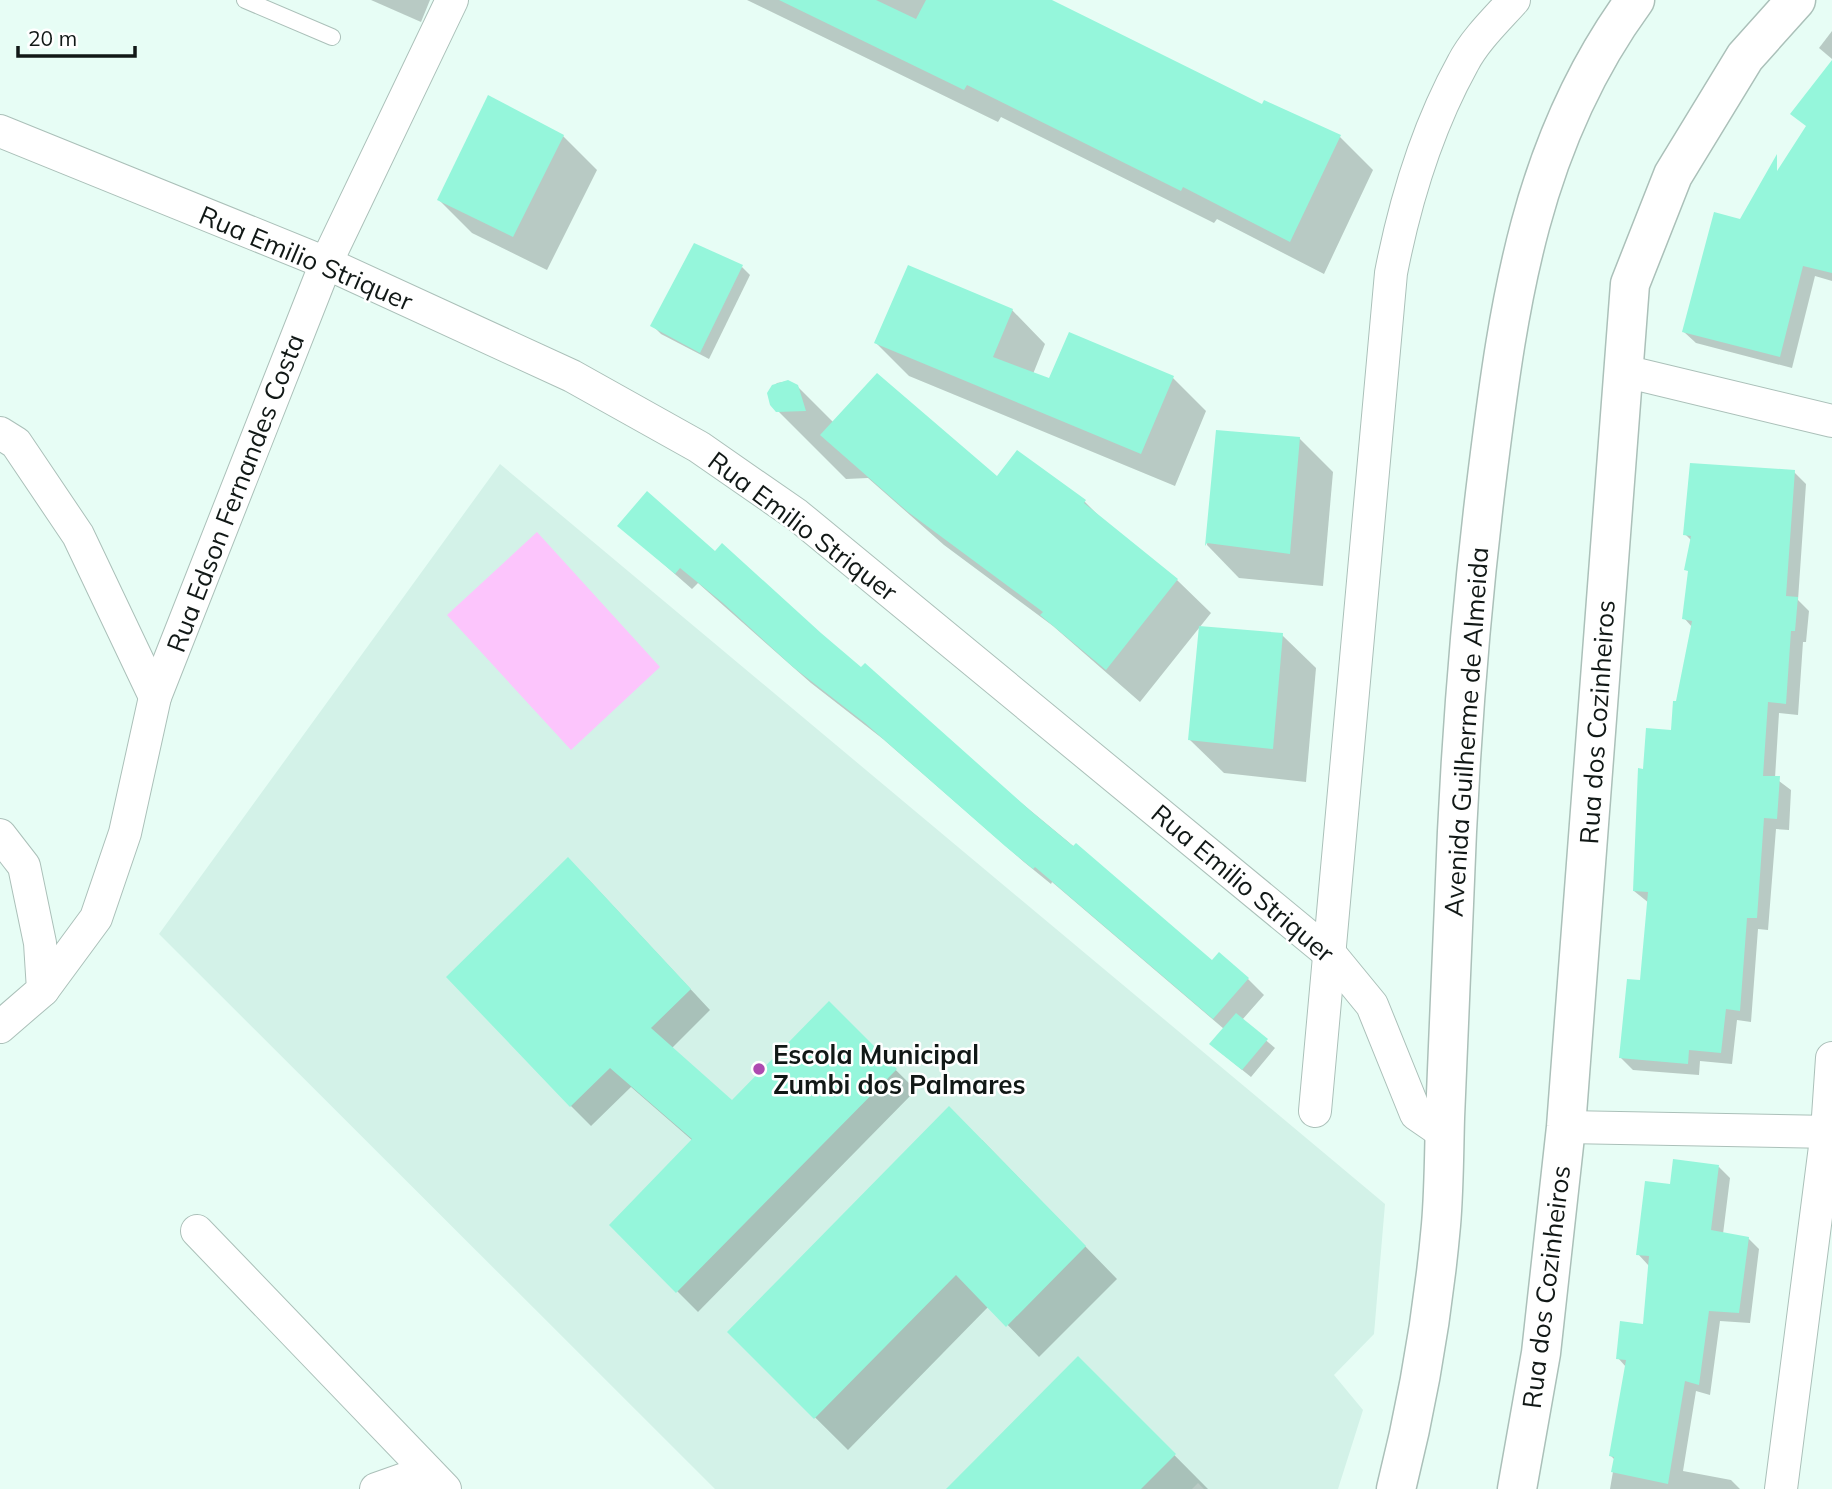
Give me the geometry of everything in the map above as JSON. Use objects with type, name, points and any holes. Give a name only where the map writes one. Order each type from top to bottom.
[{"type":"street","name":"Rua Edson Fernandes Costa","points":[[0,1027],[43,990],[96,918],[125,833],[155,697],[326,263],[452,0]]},
{"type":"street","points":[[1315,1111],[1391,273],[1409,194],[1440,110],[1464,61],[1514,0]]},
{"type":"street","name":"Avenida Guilherme de Almeida","points":[[1396,1489],[1409,1436],[1431,1311],[1442,1221],[1455,862],[1473,595],[1511,300],[1543,178],[1578,99],[1635,0]]},
{"type":"street","name":"Rua dos Cozinheiros","points":[[1517,1489],[1541,1353],[1566,1127],[1630,284],[1673,175],[1745,57],[1796,0]]},
{"type":"street","name":"Rua Emilio Striquer","points":[[0,131],[326,263],[583,382],[699,447],[797,515],[1331,955],[1372,1005],[1416,1114],[1445,1134]]},
{"type":"street","points":[[1623,372],[1832,421]]},
{"type":"street","points":[[0,433],[16,443],[78,536],[155,697]]},
{"type":"street","points":[[0,835],[24,866],[40,943],[43,990]]},
{"type":"street","points":[[1781,1489],[1830,1131],[1832,1058]]},
{"type":"street","points":[[1566,1127],[1830,1131]]},
{"type":"street","points":[[197,1231],[436,1480]]},
{"type":"street","points":[[376,1489],[436,1480]]},
{"type":"lane","points":[[245,0],[332,37]]},
{"type":"shaded area","name":"Escola Municipal Zumbi dos Palmares","points":[[500,464],[1385,1204],[1374,1334],[1334,1375],[1363,1410],[1338,1489],[1204,1489],[1198,1483],[1192,1489],[715,1489],[159,934]]},
{"type":"shaded area","points":[[537,532],[660,667],[571,750],[447,615]]},
{"type":"building","points":[[779,0],[876,0],[916,19],[926,0],[1052,0],[1262,104],[1264,100],[1341,135],[1290,242],[1183,187],[1181,191],[967,85],[964,90]]},
{"type":"building","points":[[1832,60],[1832,273],[1803,266],[1780,357],[1682,332],[1714,212],[1740,219],[1777,154],[1777,171],[1806,126],[1790,114]]},
{"type":"building","points":[[488,95],[564,135],[513,237],[437,200]]},
{"type":"building","points":[[694,243],[743,265],[700,353],[650,326]]},
{"type":"building","points":[[908,265],[1013,309],[993,357],[1049,378],[1069,332],[1174,376],[1141,454],[874,343]]},
{"type":"building","points":[[877,373],[997,476],[1017,450],[1086,500],[1084,503],[1178,579],[1106,670],[1040,615],[1043,612],[908,512],[820,435]]},
{"type":"building","points":[[788,380],[798,385],[806,411],[776,412],[770,405],[767,393],[772,385]]},
{"type":"building","points":[[1216,430],[1300,437],[1290,554],[1207,543],[1205,546]]},
{"type":"building","points":[[1690,463],[1795,470],[1786,596],[1798,597],[1795,631],[1791,631],[1786,704],[1768,702],[1763,776],[1780,776],[1777,819],[1764,818],[1757,918],[1747,918],[1740,1011],[1726,1009],[1721,1053],[1689,1050],[1688,1064],[1619,1058],[1627,979],[1640,980],[1648,892],[1633,891],[1638,768],[1643,769],[1646,728],[1671,730],[1673,701],[1676,701],[1692,621],[1682,619],[1688,571],[1684,570],[1691,536],[1683,535]]},
{"type":"building","points":[[647,491],[715,551],[722,543],[821,633],[861,667],[865,663],[1032,812],[1073,846],[1076,843],[1212,960],[1219,952],[1249,978],[1213,1019],[1035,867],[1033,869],[1005,846],[865,723],[793,667],[723,603],[680,568],[675,574],[617,526]]},
{"type":"building","points":[[1199,626],[1283,633],[1273,749],[1188,740]]},
{"type":"building","points":[[568,857],[691,989],[651,1028],[732,1100],[829,1001],[897,1069],[676,1293],[609,1225],[692,1139],[610,1068],[570,1107],[446,977]]},
{"type":"building","points":[[1236,1013],[1268,1039],[1242,1070],[1209,1044]]},
{"type":"building","points":[[949,1106],[1086,1246],[1006,1327],[956,1275],[814,1419],[727,1332]]},
{"type":"building","points":[[1673,1159],[1719,1165],[1711,1230],[1749,1237],[1739,1313],[1709,1311],[1699,1385],[1685,1381],[1668,1484],[1611,1472],[1614,1457],[1609,1456],[1626,1360],[1616,1359],[1620,1321],[1643,1324],[1649,1256],[1636,1255],[1645,1181],[1670,1184]]},
{"type":"building","points":[[1078,1356],[1176,1454],[1141,1489],[946,1489]]},
{"type":"place","name":"Escola Municipal Zumbi dos Palmares","points":[[759,1069]]}]
